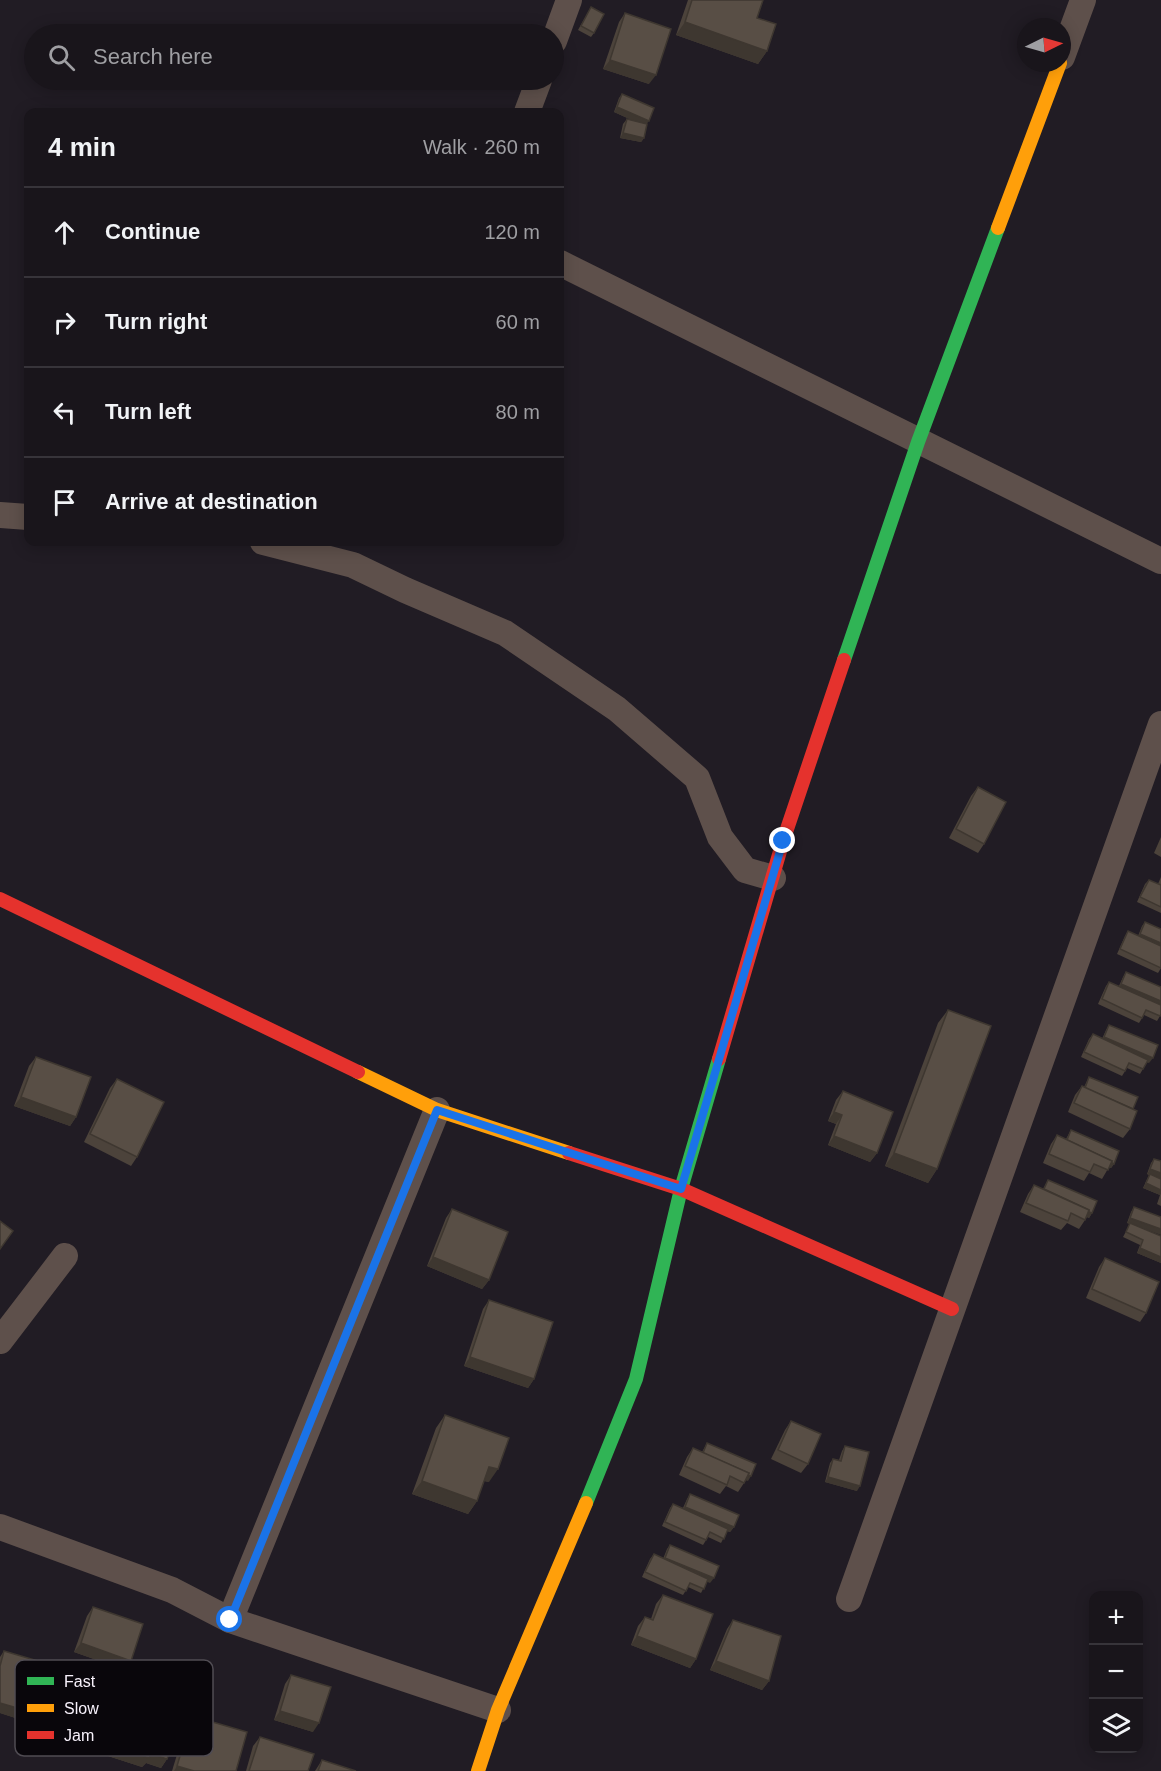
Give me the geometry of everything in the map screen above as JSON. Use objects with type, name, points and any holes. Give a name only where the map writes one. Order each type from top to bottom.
[{"type":"street","points":[[560,24],[569,0]]},
{"type":"street","points":[[1071,33],[1083,0]]},
{"type":"street","points":[[478,1771],[498,1710],[549,1593],[636,1379],[681,1189],[783,841],[918,442],[1057,72]]},
{"type":"street","points":[[528,108],[535,90]]},
{"type":"street","points":[[564,265],[1161,561]]},
{"type":"street","points":[[0,515],[24,517]]},
{"type":"street","points":[[279,546],[353,564],[405,590],[505,633],[617,709],[698,778],[720,837],[745,870],[773,878]]},
{"type":"street","points":[[849,1599],[1161,724]]},
{"type":"street","points":[[0,899],[437,1110],[681,1189],[952,1310]]},
{"type":"street","points":[[230,1620],[437,1110]]},
{"type":"street","points":[[0,1341],[65,1256]]},
{"type":"street","points":[[0,1527],[172,1590],[230,1620],[498,1710]]},
{"type":"building","points":[[692,0],[763,0],[757,18],[776,24],[767,51],[685,22]]},
{"type":"building","points":[[591,7],[604,14],[594,33],[581,26]]},
{"type":"building","points":[[625,13],[671,29],[656,75],[610,60]]},
{"type":"building","points":[[622,94],[654,108],[649,121],[617,107]]},
{"type":"building","points":[[627,119],[647,124],[644,138],[623,133]]},
{"type":"building","points":[[978,787],[1006,802],[984,844],[956,829]]},
{"type":"building","points":[[1149,880],[1161,885],[1161,907],[1140,897]]},
{"type":"building","points":[[1145,922],[1161,929],[1161,943],[1140,934]]},
{"type":"building","points":[[1128,931],[1161,946],[1161,968],[1120,949]]},
{"type":"building","points":[[1126,972],[1161,987],[1161,1001],[1121,984]]},
{"type":"building","points":[[1109,982],[1161,1005],[1160,1016],[1146,1010],[1142,1018],[1102,999]]},
{"type":"building","points":[[948,1010],[991,1026],[937,1169],[894,1153]]},
{"type":"building","points":[[1109,1025],[1158,1045],[1153,1058],[1104,1037]]},
{"type":"building","points":[[1093,1034],[1148,1060],[1143,1069],[1129,1063],[1125,1071],[1084,1052]]},
{"type":"building","points":[[36,1057],[91,1077],[76,1117],[21,1097]]},
{"type":"building","points":[[1089,1077],[1138,1097],[1133,1109],[1085,1088]]},
{"type":"building","points":[[117,1079],[164,1102],[137,1157],[90,1134]]},
{"type":"building","points":[[1082,1086],[1137,1111],[1130,1129],[1074,1103]]},
{"type":"building","points":[[843,1091],[893,1112],[877,1153],[834,1136],[842,1115],[834,1112]]},
{"type":"building","points":[[1071,1130],[1119,1151],[1114,1164],[1067,1140]]},
{"type":"building","points":[[1057,1135],[1112,1161],[1108,1170],[1094,1164],[1090,1172],[1049,1154]]},
{"type":"building","points":[[1154,1159],[1161,1161],[1161,1173],[1150,1169]]},
{"type":"building","points":[[1150,1174],[1161,1179],[1161,1190],[1146,1183]]},
{"type":"building","points":[[1048,1180],[1097,1201],[1092,1213],[1044,1189]]},
{"type":"building","points":[[1034,1185],[1089,1210],[1085,1220],[1071,1213],[1068,1221],[1026,1203]]},
{"type":"building","points":[[1134,1207],[1161,1217],[1161,1229],[1130,1218]]},
{"type":"building","points":[[452,1209],[508,1232],[489,1280],[433,1257]]},
{"type":"building","points":[[0,1221],[13,1231],[0,1249]]},
{"type":"building","points":[[1130,1223],[1161,1236],[1161,1257],[1140,1248],[1143,1240],[1126,1232]]},
{"type":"building","points":[[1105,1258],[1159,1282],[1146,1313],[1092,1289]]},
{"type":"building","points":[[489,1300],[553,1322],[534,1379],[470,1357]]},
{"type":"building","points":[[445,1415],[509,1438],[498,1469],[489,1467],[477,1501],[422,1481]]},
{"type":"building","points":[[791,1421],[821,1434],[808,1464],[778,1450]]},
{"type":"building","points":[[707,1443],[756,1464],[751,1476],[748,1475],[749,1473],[703,1453]]},
{"type":"building","points":[[845,1446],[869,1452],[860,1486],[828,1477],[833,1459],[841,1461]]},
{"type":"building","points":[[693,1448],[749,1473],[744,1483],[730,1476],[727,1485],[685,1466]]},
{"type":"building","points":[[690,1494],[739,1515],[734,1527],[685,1507]]},
{"type":"building","points":[[673,1504],[728,1529],[724,1539],[710,1532],[706,1540],[665,1522]]},
{"type":"building","points":[[670,1545],[719,1566],[714,1578],[665,1558]]},
{"type":"building","points":[[654,1554],[708,1579],[704,1589],[690,1583],[686,1591],[645,1572]]},
{"type":"building","points":[[663,1595],[713,1614],[696,1659],[637,1636],[645,1617],[653,1620]]},
{"type":"building","points":[[93,1607],[143,1624],[131,1660],[81,1643]]},
{"type":"building","points":[[733,1620],[781,1636],[769,1681],[716,1661]]},
{"type":"building","points":[[4,1651],[35,1660],[15,1660],[15,1707],[0,1703],[0,1666]]},
{"type":"building","points":[[291,1675],[331,1687],[319,1723],[280,1711]]},
{"type":"building","points":[[213,1722],[247,1732],[236,1771],[194,1771],[177,1766],[180,1756],[213,1756]]},
{"type":"building","points":[[260,1737],[314,1754],[308,1771],[249,1771]]},
{"type":"building","points":[[322,1760],[356,1771],[318,1771]]},
{"type":"traffic: fast","points":[[844,660],[918,442],[998,228]]},
{"type":"traffic: fast","points":[[586,1503],[636,1379],[681,1189],[719,1059]]},
{"type":"traffic: slow","points":[[998,228],[1057,72]]},
{"type":"traffic: slow","points":[[358,1072],[437,1110],[569,1153]]},
{"type":"traffic: slow","points":[[478,1771],[498,1710],[586,1503]]},
{"type":"traffic: jam","points":[[719,1059],[783,841],[844,660]]},
{"type":"traffic: jam","points":[[0,899],[358,1072]]},
{"type":"traffic: jam","points":[[569,1153],[681,1189],[952,1309]]},
{"type":"route","points":[[230,1620],[437,1110],[681,1189],[783,841]]}]
